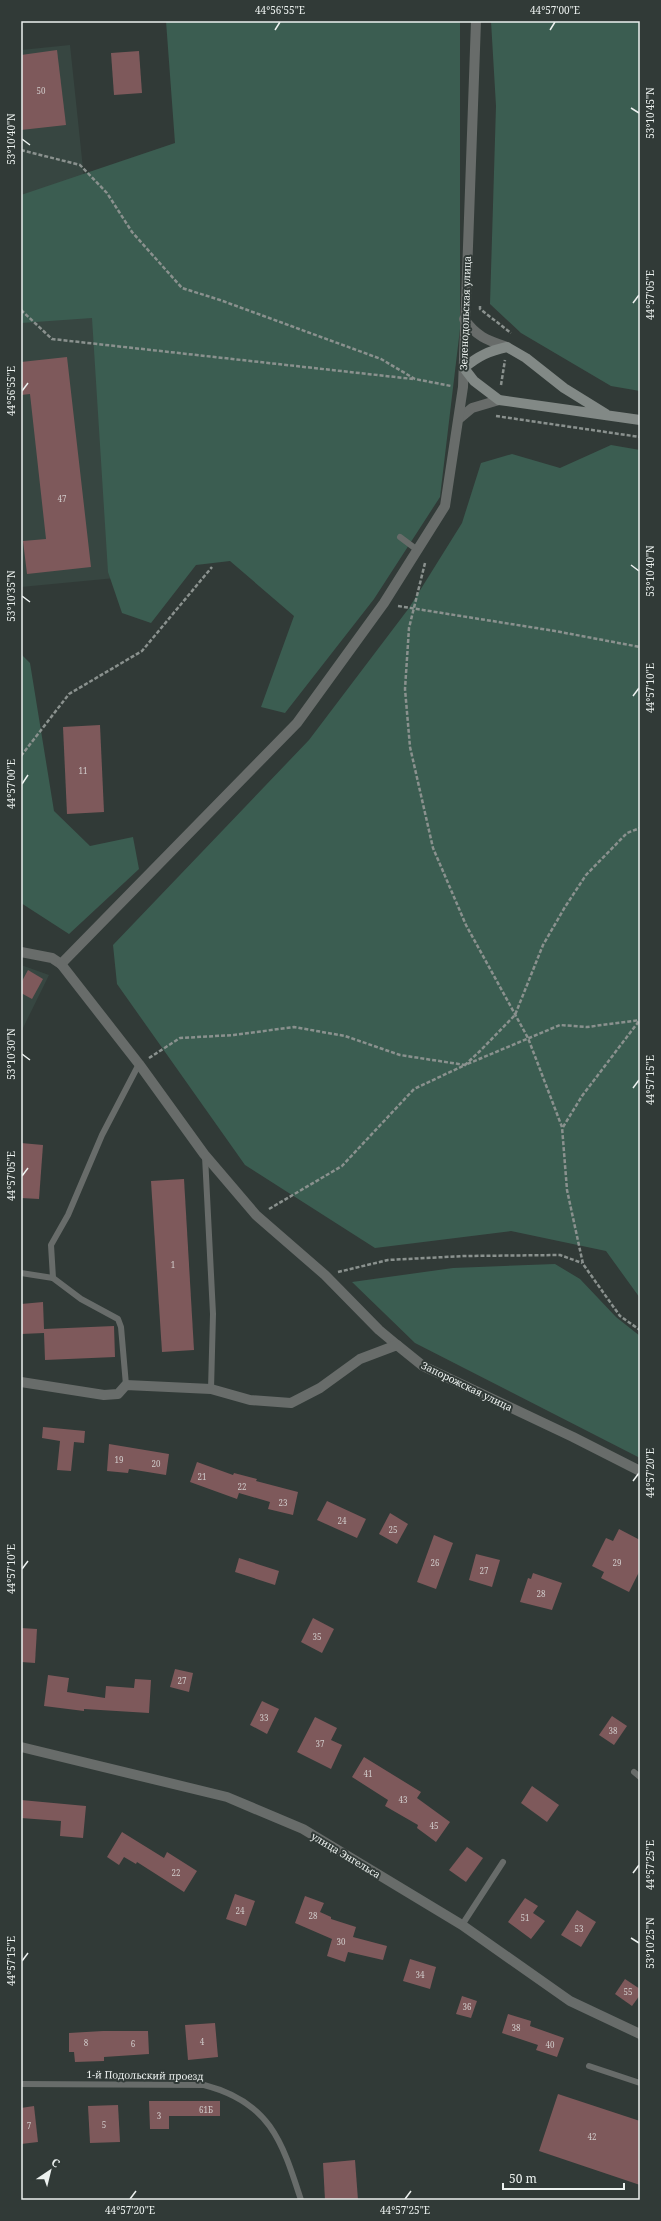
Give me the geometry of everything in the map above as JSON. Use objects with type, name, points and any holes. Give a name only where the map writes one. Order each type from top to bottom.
[{"type":"street","name":"Зеленодольская улица","points":[[61,964],[297,723],[384,603],[445,506],[460,418],[463,387],[464,319],[476,21]]},
{"type":"street","points":[[464,319],[474,332],[484,339],[507,347],[526,358],[564,388],[606,414]]},
{"type":"street","points":[[499,400],[474,381],[464,368],[478,356],[488,351],[507,347]]},
{"type":"street","points":[[460,418],[472,408],[499,400],[640,420]]},
{"type":"street","points":[[21,952],[52,958],[61,964]]},
{"type":"street","name":"Запорожская улица","points":[[61,964],[139,1064],[204,1154],[258,1216],[325,1275],[379,1330],[423,1366],[573,1436],[640,1471]]},
{"type":"street","points":[[21,1382],[104,1395],[118,1394],[126,1385],[211,1389],[250,1400],[291,1403],[320,1388],[360,1359],[397,1345]]},
{"type":"street","name":"улица Энгельса","points":[[21,1747],[227,1797],[304,1829],[462,1925],[570,2001],[640,2034]]},
{"type":"lane","points":[[400,537],[418,549]]},
{"type":"lane","points":[[53,1278],[51,1245],[68,1215],[102,1135],[139,1064]]},
{"type":"lane","points":[[204,1154],[213,1314],[211,1389]]},
{"type":"lane","points":[[21,1273],[53,1278],[81,1299],[118,1319],[121,1326],[126,1385]]},
{"type":"lane","points":[[634,1772],[640,1777]]},
{"type":"lane","points":[[462,1925],[503,1862]]},
{"type":"lane","points":[[589,2066],[640,2083]]},
{"type":"lane","name":"1-й Подольский проезд","points":[[21,2084],[204,2085],[225,2090],[243,2100],[260,2114],[275,2132],[285,2150],[301,2200]]},
{"type":"path","points":[[21,150],[80,165],[107,193],[132,232],[182,288],[381,359],[415,379]]},
{"type":"path","points":[[21,310],[52,340],[415,379],[441,385],[463,387]]},
{"type":"path","points":[[500,390],[505,358]]},
{"type":"path","points":[[496,416],[640,437]]},
{"type":"path","points":[[418,549],[425,565],[409,628],[405,689],[410,747],[433,848],[466,925],[528,1038],[562,1127],[567,1190],[583,1264],[620,1316],[640,1330]]},
{"type":"path","points":[[21,756],[69,694],[142,651],[212,568]]},
{"type":"path","points":[[384,603],[555,630],[640,647]]},
{"type":"path","points":[[465,1065],[515,1015],[543,946],[569,900],[586,875],[627,834],[640,828]]},
{"type":"path","points":[[258,1216],[342,1166],[414,1089],[465,1065],[560,1025],[587,1027],[640,1020]]},
{"type":"path","points":[[562,1127],[582,1096],[640,1020]]},
{"type":"path","points":[[139,1064],[180,1038],[234,1035],[294,1027],[345,1036],[400,1055],[465,1065]]},
{"type":"path","points":[[325,1275],[388,1260],[464,1256],[560,1255],[583,1264]]},
{"type":"shaded area","points":[[70,45],[126,577],[21,587],[21,50]]},
{"type":"shaded area","points":[[21,965],[49,975],[21,1032]]},
{"type":"green space","points":[[166,21],[460,21],[460,329],[440,497],[374,599],[285,713],[261,707],[294,616],[230,561],[196,565],[151,623],[122,613],[108,572],[92,318],[21,323],[21,195],[175,143]]},
{"type":"green space","points":[[491,21],[640,21],[640,391],[611,386],[521,333],[490,304],[496,106]]},
{"type":"green space","points":[[611,445],[640,450],[640,1298],[606,1251],[511,1231],[375,1248],[245,1165],[117,984],[113,945],[309,740],[409,608],[462,523],[481,463],[512,454],[560,468]]},
{"type":"green space","points":[[21,654],[30,663],[54,811],[90,846],[133,837],[139,869],[69,934],[21,903]]},
{"type":"green space","points":[[555,1264],[580,1279],[616,1317],[640,1336],[640,1458],[415,1343],[352,1282],[453,1268]]},
{"type":"building","points":[[57,50],[66,125],[21,130],[21,55]]},
{"type":"building","points":[[139,51],[142,93],[114,95],[111,53]]},
{"type":"building","points":[[67,357],[91,567],[27,574],[23,541],[46,539],[30,394],[21,395],[21,362]]},
{"type":"building","points":[[100,725],[104,812],[67,814],[63,727]]},
{"type":"building","points":[[28,970],[43,979],[32,999],[21,993],[21,983]]},
{"type":"building","points":[[21,1143],[43,1145],[39,1199],[21,1198]]},
{"type":"building","points":[[184,1179],[194,1350],[162,1352],[151,1181]]},
{"type":"building","points":[[43,1302],[44,1329],[114,1326],[115,1357],[45,1360],[44,1333],[21,1334],[21,1304]]},
{"type":"building","points":[[43,1427],[85,1431],[84,1443],[74,1442],[71,1471],[57,1470],[60,1441],[42,1438]]},
{"type":"building","points":[[109,1444],[169,1454],[166,1475],[129,1469],[128,1473],[107,1471]]},
{"type":"building","points":[[197,1462],[233,1475],[234,1473],[257,1479],[256,1481],[298,1492],[293,1515],[268,1509],[270,1502],[239,1493],[237,1499],[190,1482]]},
{"type":"building","points":[[327,1501],[366,1519],[357,1538],[317,1520]]},
{"type":"building","points":[[390,1513],[408,1524],[397,1544],[379,1534]]},
{"type":"building","points":[[619,1529],[640,1540],[640,1570],[629,1592],[601,1578],[604,1572],[592,1566],[606,1538],[613,1541]]},
{"type":"building","points":[[434,1535],[453,1543],[436,1589],[417,1582]]},
{"type":"building","points":[[476,1554],[500,1560],[492,1587],[469,1580]]},
{"type":"building","points":[[239,1558],[279,1571],[275,1585],[235,1572]]},
{"type":"building","points":[[533,1573],[562,1583],[552,1610],[520,1602],[528,1578],[531,1579]]},
{"type":"building","points":[[313,1618],[334,1629],[322,1653],[301,1642]]},
{"type":"building","points":[[21,1628],[37,1629],[35,1663],[21,1662]]},
{"type":"building","points":[[175,1669],[193,1673],[189,1692],[170,1687]]},
{"type":"building","points":[[48,1675],[69,1678],[67,1692],[105,1698],[106,1686],[134,1688],[135,1679],[151,1680],[149,1713],[84,1709],[84,1711],[44,1706]]},
{"type":"building","points":[[262,1701],[279,1709],[267,1734],[250,1725]]},
{"type":"building","points":[[612,1716],[627,1726],[614,1745],[599,1735]]},
{"type":"building","points":[[315,1717],[337,1728],[331,1740],[342,1745],[331,1769],[297,1752]]},
{"type":"building","points":[[364,1757],[421,1792],[417,1798],[450,1822],[436,1842],[417,1828],[418,1825],[385,1806],[388,1800],[352,1777]]},
{"type":"building","points":[[532,1786],[559,1805],[547,1822],[521,1803]]},
{"type":"building","points":[[21,1800],[86,1806],[83,1838],[60,1836],[61,1821],[21,1818]]},
{"type":"building","points":[[122,1832],[164,1858],[167,1852],[197,1871],[184,1892],[137,1862],[136,1864],[124,1857],[119,1865],[107,1857]]},
{"type":"building","points":[[467,1847],[483,1858],[466,1882],[449,1870]]},
{"type":"building","points":[[235,1894],[255,1901],[246,1926],[226,1919]]},
{"type":"building","points":[[305,1896],[324,1903],[320,1912],[331,1917],[331,1919],[356,1927],[353,1937],[387,1946],[383,1960],[348,1952],[345,1962],[327,1956],[332,1939],[295,1923]]},
{"type":"building","points":[[525,1898],[538,1906],[533,1913],[545,1921],[531,1939],[508,1922]]},
{"type":"building","points":[[577,1910],[596,1922],[581,1947],[561,1935]]},
{"type":"building","points":[[410,1959],[436,1967],[430,1989],[403,1981]]},
{"type":"building","points":[[625,1979],[640,1989],[640,1995],[632,2006],[615,1994]]},
{"type":"building","points":[[462,1996],[477,2001],[471,2018],[456,2014]]},
{"type":"building","points":[[508,2014],[531,2021],[530,2026],[564,2038],[557,2057],[536,2050],[538,2045],[502,2033]]},
{"type":"building","points":[[215,2023],[218,2057],[188,2060],[185,2025]]},
{"type":"building","points":[[148,2031],[149,2054],[104,2057],[104,2061],[75,2062],[74,2052],[69,2052],[69,2033]]},
{"type":"building","points":[[558,2094],[640,2121],[640,2185],[539,2151]]},
{"type":"building","points":[[149,2101],[220,2101],[220,2116],[169,2116],[169,2129],[150,2129]]},
{"type":"building","points":[[118,2105],[120,2142],[90,2143],[88,2106]]},
{"type":"building","points":[[34,2106],[38,2142],[21,2144],[21,2108]]},
{"type":"building","points":[[355,2160],[358,2200],[325,2200],[323,2163]]}]
